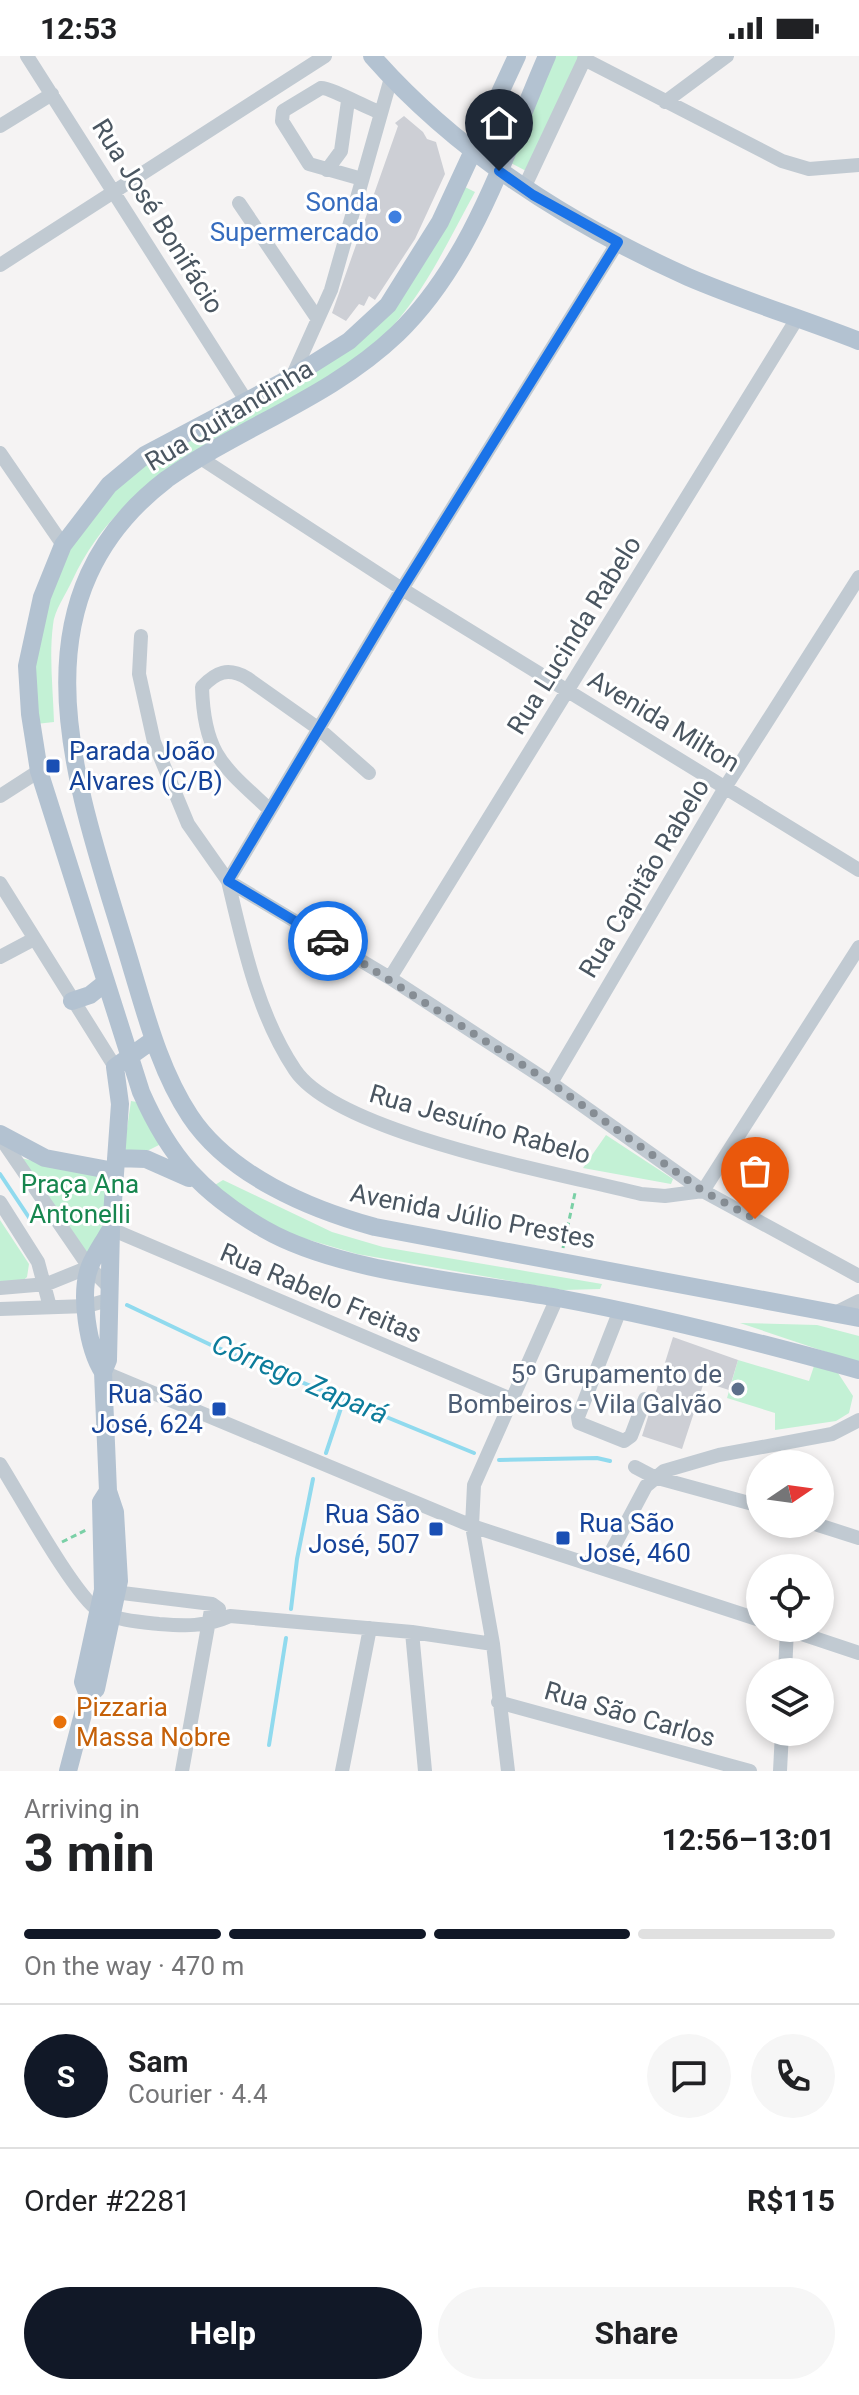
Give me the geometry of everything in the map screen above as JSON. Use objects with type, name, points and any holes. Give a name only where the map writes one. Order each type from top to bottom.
[{"type":"main road","points":[[372,56],[391,78],[473,152],[524,188],[618,242],[690,278],[859,341]]},
{"type":"main road","points":[[68,1771],[88,1695],[83,1682],[110,1592],[115,1512],[108,1491],[103,1372],[108,1360],[108,1294],[121,1062],[105,983],[39,771],[27,666],[42,597],[63,545],[109,485],[145,455],[292,377],[349,341],[388,305],[440,222],[517,56]]},
{"type":"main road","name":"Rua Quitandinha","points":[[153,1040],[67,751],[61,641],[68,604],[107,535],[168,478],[331,386],[400,331],[448,268],[499,171],[547,56]]},
{"type":"main road","points":[[72,1001],[105,983]]},
{"type":"main road","points":[[121,1062],[153,1040]]},
{"type":"main road","name":"Avenida Júlio Prestes","points":[[153,1040],[191,1118],[222,1152],[294,1197],[336,1216],[375,1227],[560,1259],[859,1318]]},
{"type":"main road","points":[[121,1062],[165,1142],[199,1183]]},
{"type":"main road","points":[[0,1136],[45,1158],[115,1165],[146,1159],[199,1183],[267,1231],[326,1253],[392,1269],[675,1320],[859,1370]]},
{"type":"main road","points":[[103,1372],[95,1360],[87,1306],[89,1267],[111,1229]]},
{"type":"main road","points":[[108,1491],[101,1502],[110,1592]]},
{"type":"street","name":"Rua José Bonifácio","points":[[27,56],[247,402]]},
{"type":"street","points":[[0,265],[325,56]]},
{"type":"street","points":[[665,102],[727,56]]},
{"type":"street","points":[[524,188],[585,58],[782,161],[809,169],[859,165]]},
{"type":"street","points":[[292,377],[331,290],[391,78]]},
{"type":"street","points":[[362,179],[309,164],[282,121],[283,111],[321,88],[329,87],[348,101],[379,112]]},
{"type":"street","points":[[0,126],[52,94]]},
{"type":"street","points":[[327,170],[341,151],[348,101]]},
{"type":"street","points":[[239,203],[317,318]]},
{"type":"street","points":[[228,881],[402,589],[618,242]]},
{"type":"street","name":"Rua Lucinda Rabelo","points":[[390,978],[798,317]]},
{"type":"street","points":[[0,453],[63,545]]},
{"type":"street","name":"Avenida Milton","points":[[202,459],[402,589],[859,870]]},
{"type":"street","name":"Rua Capitão Rabelo","points":[[551,1083],[726,786],[859,577]]},
{"type":"street","points":[[141,636],[139,674],[154,742],[188,824],[206,856],[228,881],[390,978],[551,1083],[703,1191],[859,1276]]},
{"type":"street","points":[[270,810],[220,763],[203,724],[202,687],[215,673],[235,671],[319,729],[369,773]]},
{"type":"street","points":[[0,796],[39,771]]},
{"type":"street","name":"Rua Jesuíno Rabelo","points":[[228,881],[248,962],[273,1028],[296,1072],[315,1089],[366,1120],[579,1178],[641,1194],[665,1196],[703,1191]]},
{"type":"street","points":[[0,883],[72,1001],[121,1062]]},
{"type":"street","points":[[0,957],[34,939]]},
{"type":"street","points":[[703,1191],[859,947]]},
{"type":"street","points":[[0,1136],[108,1294],[87,1306],[0,1309]]},
{"type":"street","points":[[0,1202],[38,1262],[47,1284],[50,1307]]},
{"type":"street","name":"Rua Rabelo Freitas","points":[[111,1229],[513,1400]]},
{"type":"street","points":[[0,1288],[47,1284],[89,1267]]},
{"type":"street","points":[[508,1771],[493,1644],[472,1526],[474,1485],[557,1298]]},
{"type":"street","points":[[835,1313],[859,1301]]},
{"type":"street","points":[[620,1310],[578,1417],[579,1423],[624,1441],[631,1436],[645,1399]]},
{"type":"street","points":[[103,1372],[472,1526],[746,1615]]},
{"type":"street","points":[[603,1567],[654,1477],[719,1455],[832,1434],[859,1420]]},
{"type":"street","points":[[0,1464],[82,1594],[106,1613],[138,1622],[210,1625],[230,1616]]},
{"type":"street","points":[[635,1467],[654,1477],[746,1502]]},
{"type":"street","points":[[834,1530],[859,1538]]},
{"type":"street","points":[[82,1594],[110,1592],[212,1604],[230,1616],[412,1632],[493,1644]]},
{"type":"street","points":[[182,1771],[212,1604]]},
{"type":"street","points":[[342,1771],[370,1628]]},
{"type":"street","points":[[412,1632],[425,1771]]},
{"type":"street","points":[[826,1642],[859,1653]]},
{"type":"street","name":"Rua São Carlos","points":[[498,1702],[750,1771]]},
{"type":"street","points":[[780,1771],[781,1746]]},
{"type":"path","points":[[560,1259],[579,1178]]},
{"type":"path","points":[[52,1547],[102,1522]]},
{"type":"green space","points":[[550,56],[582,56],[530,173],[505,160]]},
{"type":"green space","points":[[463,186],[475,192],[428,277],[385,334],[328,379],[165,473],[129,502],[98,537],[54,620],[51,661],[54,722],[36,724],[33,670],[40,621],[63,557],[100,501],[146,462],[358,340]]},
{"type":"green space","points":[[131,1101],[142,1103],[161,1144],[135,1157],[123,1156]]},
{"type":"green space","points":[[606,1135],[673,1179],[671,1184],[583,1168]]},
{"type":"green space","name":"Praça Ana Antonelli","points":[[20,1158],[108,1177],[108,1231],[85,1259]]},
{"type":"green space","points":[[223,1180],[332,1232],[383,1247],[602,1284],[600,1289],[563,1290],[357,1254],[272,1229],[210,1188]]},
{"type":"green space","name":"Praça Ana Antonelli","points":[[0,1220],[29,1264],[27,1277],[19,1284],[0,1284]]},
{"type":"green space","points":[[740,1323],[817,1325],[859,1336],[859,1363]]},
{"type":"green space","points":[[738,1360],[809,1381],[814,1366],[838,1373],[853,1396],[849,1413],[836,1421],[775,1430],[775,1413],[727,1398]]},
{"type":"building","name":"Sonda Supermercado","points":[[404,116],[427,139],[436,142],[445,174],[415,239],[375,300],[369,296],[364,306],[359,304],[346,321],[332,313],[398,126],[395,123]]},
{"type":"building","points":[[673,1337],[738,1360],[729,1390],[704,1382],[682,1449],[642,1436]]},
{"type":"waterway","name":"Córrego Zapará","points":[[0,1174],[30,1219]]},
{"type":"waterway","name":"Córrego Zapará","points":[[127,1305],[211,1345],[474,1453]]},
{"type":"waterway","points":[[326,1453],[344,1399]]},
{"type":"waterway","name":"Córrego Zapará","points":[[499,1460],[597,1458],[610,1461]]},
{"type":"waterway","points":[[291,1609],[297,1559],[313,1479]]},
{"type":"waterway","points":[[269,1745],[286,1638]]},
{"type":"way so far","points":[[328,941],[551,1083],[703,1191],[755,1219]]},
{"type":"place","name":"Sonda Supermercado","points":[[395,217]]},
{"type":"place","name":"Parada João Alvares (C/B)","points":[[53,766]]},
{"type":"place","name":"5º Grupamento de Bombeiros - Vila Galvão","points":[[738,1389]]},
{"type":"place","name":"Rua São José, 624","points":[[219,1409]]},
{"type":"place","name":"Rua São José, 507","points":[[436,1529]]},
{"type":"place","name":"Rua São José, 460","points":[[563,1538]]},
{"type":"place","name":"Pizzaria Massa Nobre","points":[[60,1722]]},
{"type":"route","points":[[328,941],[228,881],[402,589],[618,242],[533,195],[499,171]]}]
